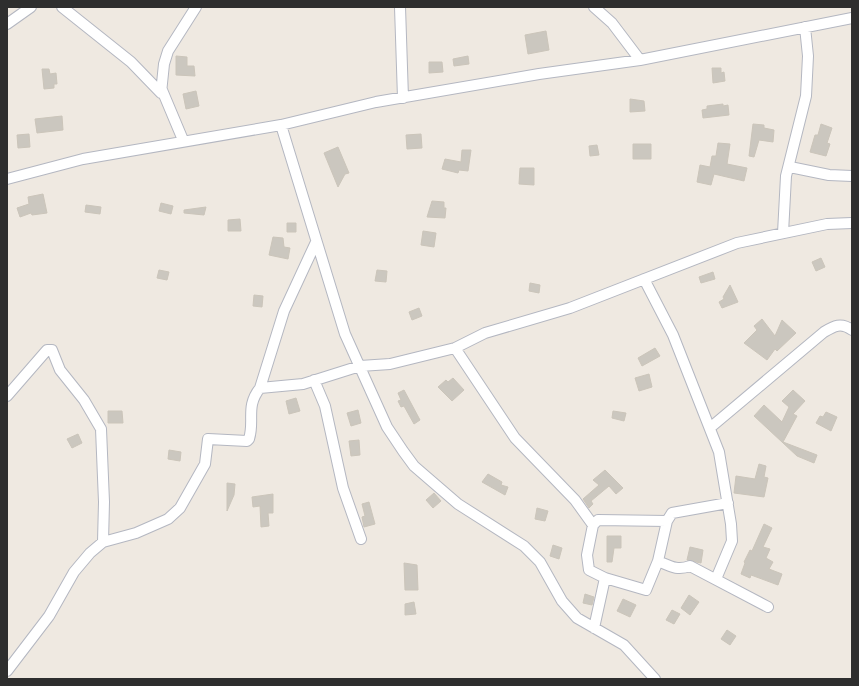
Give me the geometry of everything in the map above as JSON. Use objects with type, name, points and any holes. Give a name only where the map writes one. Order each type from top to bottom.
[{"type":"street","points":[[7,24],[31,7]]},
{"type":"street","points":[[62,7],[80,19],[98,38],[131,62],[161,93]]},
{"type":"street","points":[[161,93],[164,64],[168,51],[196,7]]},
{"type":"street","points":[[400,7],[403,98]]},
{"type":"street","points":[[594,7],[612,23],[640,60]]},
{"type":"street","points":[[7,179],[83,159],[183,140],[281,125],[403,98],[539,74],[640,60],[852,18]]},
{"type":"street","points":[[783,233],[786,176],[790,167],[806,88],[808,56],[805,27]]},
{"type":"street","points":[[161,93],[162,90],[183,140]]},
{"type":"street","points":[[281,125],[345,334],[387,427],[414,466],[458,504],[524,546],[540,562],[562,601],[577,618],[624,645],[655,679]]},
{"type":"street","points":[[790,167],[829,175],[852,176]]},
{"type":"street","points":[[260,388],[280,387],[314,380],[360,366],[390,364],[455,348],[485,333],[570,308],[737,243],[827,224],[852,223]]},
{"type":"street","points":[[9,666],[49,616],[74,572],[90,553],[103,542],[154,527],[168,519],[180,508],[205,464],[207,440],[210,438],[247,441],[249,439],[251,408],[254,396],[260,388],[284,311],[316,242]]},
{"type":"street","points":[[644,279],[673,335],[711,428],[719,452],[728,503],[732,541],[716,579]]},
{"type":"street","points":[[711,428],[824,332],[836,325],[843,325],[852,330]]},
{"type":"street","points":[[455,348],[515,438],[575,500],[593,525]]},
{"type":"street","points":[[7,396],[47,350],[52,350],[60,370],[84,400],[101,429],[104,502],[103,542]]},
{"type":"street","points":[[314,380],[325,406],[343,488],[361,539]]},
{"type":"street","points":[[667,521],[598,520],[593,525],[587,555],[589,570],[605,578],[646,590],[658,561],[667,521],[672,513],[676,511],[728,503]]},
{"type":"street","points":[[658,561],[675,569],[690,566],[768,607]]},
{"type":"street","points":[[594,628],[605,578]]},
{"type":"building","points":[[546,31],[549,50],[528,54],[525,35]]},
{"type":"building","points":[[176,56],[187,57],[187,66],[194,66],[195,76],[176,75]]},
{"type":"building","points":[[468,56],[469,64],[454,66],[453,59]]},
{"type":"building","points":[[429,62],[442,62],[443,72],[429,73]]},
{"type":"building","points":[[712,68],[721,68],[721,73],[724,72],[725,81],[713,83]]},
{"type":"building","points":[[42,69],[49,69],[50,74],[56,73],[57,84],[54,84],[54,88],[44,89]]},
{"type":"building","points":[[196,91],[199,106],[186,109],[183,94]]},
{"type":"building","points":[[630,99],[644,101],[645,111],[630,112]]},
{"type":"building","points":[[723,104],[723,106],[728,105],[729,115],[703,118],[702,110],[707,109],[707,106]]},
{"type":"building","points":[[62,116],[63,130],[37,133],[35,119]]},
{"type":"building","points":[[753,124],[764,125],[764,128],[774,130],[773,142],[759,140],[754,157],[749,156]]},
{"type":"building","points":[[821,124],[832,128],[827,143],[830,144],[826,156],[810,152],[815,135],[818,135]]},
{"type":"building","points":[[29,134],[30,147],[18,148],[17,135]]},
{"type":"building","points":[[421,134],[422,148],[407,149],[406,135]]},
{"type":"building","points":[[718,143],[730,144],[727,164],[747,168],[744,181],[714,174],[711,185],[697,182],[700,165],[710,167],[712,156],[716,156]]},
{"type":"building","points":[[633,144],[651,144],[651,159],[633,159]]},
{"type":"building","points":[[597,145],[599,155],[590,156],[589,146]]},
{"type":"building","points":[[338,147],[349,173],[345,174],[338,187],[324,153]]},
{"type":"building","points":[[462,150],[471,150],[468,171],[459,170],[458,173],[442,169],[445,159],[461,162]]},
{"type":"building","points":[[520,168],[534,168],[534,185],[519,184]]},
{"type":"building","points":[[43,194],[47,213],[32,215],[31,213],[20,217],[17,208],[29,204],[28,197]]},
{"type":"building","points":[[432,201],[444,202],[444,208],[446,208],[445,218],[427,217]]},
{"type":"building","points":[[161,203],[173,206],[171,214],[159,211]]},
{"type":"building","points":[[86,205],[101,207],[100,214],[85,212]]},
{"type":"building","points":[[206,207],[204,215],[184,213],[184,210]]},
{"type":"building","points":[[240,219],[241,231],[228,231],[228,220]]},
{"type":"building","points":[[287,223],[296,223],[296,232],[287,232]]},
{"type":"building","points":[[423,231],[436,233],[434,247],[421,245]]},
{"type":"building","points":[[273,237],[283,238],[284,247],[290,248],[288,259],[269,255]]},
{"type":"building","points":[[821,258],[825,267],[816,271],[812,262]]},
{"type":"building","points":[[159,270],[169,272],[167,280],[157,278]]},
{"type":"building","points":[[377,270],[387,271],[386,282],[375,281]]},
{"type":"building","points":[[713,272],[715,279],[701,283],[699,277]]},
{"type":"building","points":[[530,283],[540,285],[539,293],[529,291]]},
{"type":"building","points":[[730,285],[738,302],[722,308],[719,302],[724,299],[723,297]]},
{"type":"building","points":[[254,295],[263,296],[262,307],[253,306]]},
{"type":"building","points":[[419,308],[422,316],[412,320],[409,312]]},
{"type":"building","points":[[762,319],[775,336],[782,320],[796,333],[777,351],[775,349],[767,360],[744,343],[757,330],[754,326]]},
{"type":"building","points":[[655,348],[660,356],[642,366],[638,358]]},
{"type":"building","points":[[649,374],[652,387],[639,391],[635,378]]},
{"type":"building","points":[[453,378],[464,390],[452,401],[438,387],[446,380],[448,382]]},
{"type":"building","points":[[404,390],[420,420],[414,424],[404,406],[401,407],[398,401],[401,400],[398,393]]},
{"type":"building","points":[[793,390],[805,401],[793,414],[797,416],[783,442],[817,455],[814,463],[797,456],[754,416],[764,405],[782,422],[789,407],[782,401]]},
{"type":"building","points":[[296,398],[300,411],[289,414],[286,401]]},
{"type":"building","points":[[358,410],[361,423],[351,426],[347,413]]},
{"type":"building","points":[[108,411],[122,411],[123,423],[108,423]]},
{"type":"building","points":[[613,411],[626,413],[624,421],[612,418]]},
{"type":"building","points":[[826,412],[837,417],[831,431],[816,423],[820,416],[823,417]]},
{"type":"building","points":[[78,434],[82,443],[72,448],[67,439]]},
{"type":"building","points":[[359,440],[360,455],[351,456],[349,441]]},
{"type":"building","points":[[169,450],[181,452],[180,461],[168,459]]},
{"type":"building","points":[[759,464],[766,466],[764,477],[768,478],[764,497],[734,493],[736,476],[755,479]]},
{"type":"building","points":[[605,470],[623,488],[616,494],[609,486],[591,501],[593,504],[589,508],[583,499],[599,485],[593,480]]},
{"type":"building","points":[[488,474],[502,482],[501,485],[508,487],[505,495],[482,482]]},
{"type":"building","points":[[227,483],[235,484],[234,495],[227,511]]},
{"type":"building","points":[[434,493],[441,501],[433,508],[426,500]]},
{"type":"building","points":[[273,494],[273,513],[268,513],[269,526],[261,527],[260,506],[253,507],[252,497]]},
{"type":"building","points":[[369,502],[375,524],[364,527],[362,517],[365,516],[362,504]]},
{"type":"building","points":[[537,508],[548,511],[545,521],[535,519]]},
{"type":"building","points":[[764,524],[772,528],[763,547],[770,549],[766,558],[773,562],[769,569],[782,574],[778,585],[751,575],[750,578],[741,574],[745,563],[744,562],[750,550],[752,551]]},
{"type":"building","points":[[607,536],[621,536],[621,548],[614,548],[612,562],[607,562]]},
{"type":"building","points":[[553,545],[562,548],[559,559],[550,556]]},
{"type":"building","points":[[690,547],[703,550],[701,563],[687,560]]},
{"type":"building","points":[[404,563],[417,565],[418,590],[405,590]]},
{"type":"building","points":[[585,594],[594,597],[592,605],[583,603]]},
{"type":"building","points":[[689,595],[699,602],[690,615],[681,608]]},
{"type":"building","points":[[623,599],[636,605],[630,617],[617,611]]},
{"type":"building","points":[[414,602],[416,614],[405,615],[405,604]]},
{"type":"building","points":[[672,610],[680,614],[674,624],[666,620]]},
{"type":"building","points":[[727,630],[736,636],[730,645],[721,639]]}]
